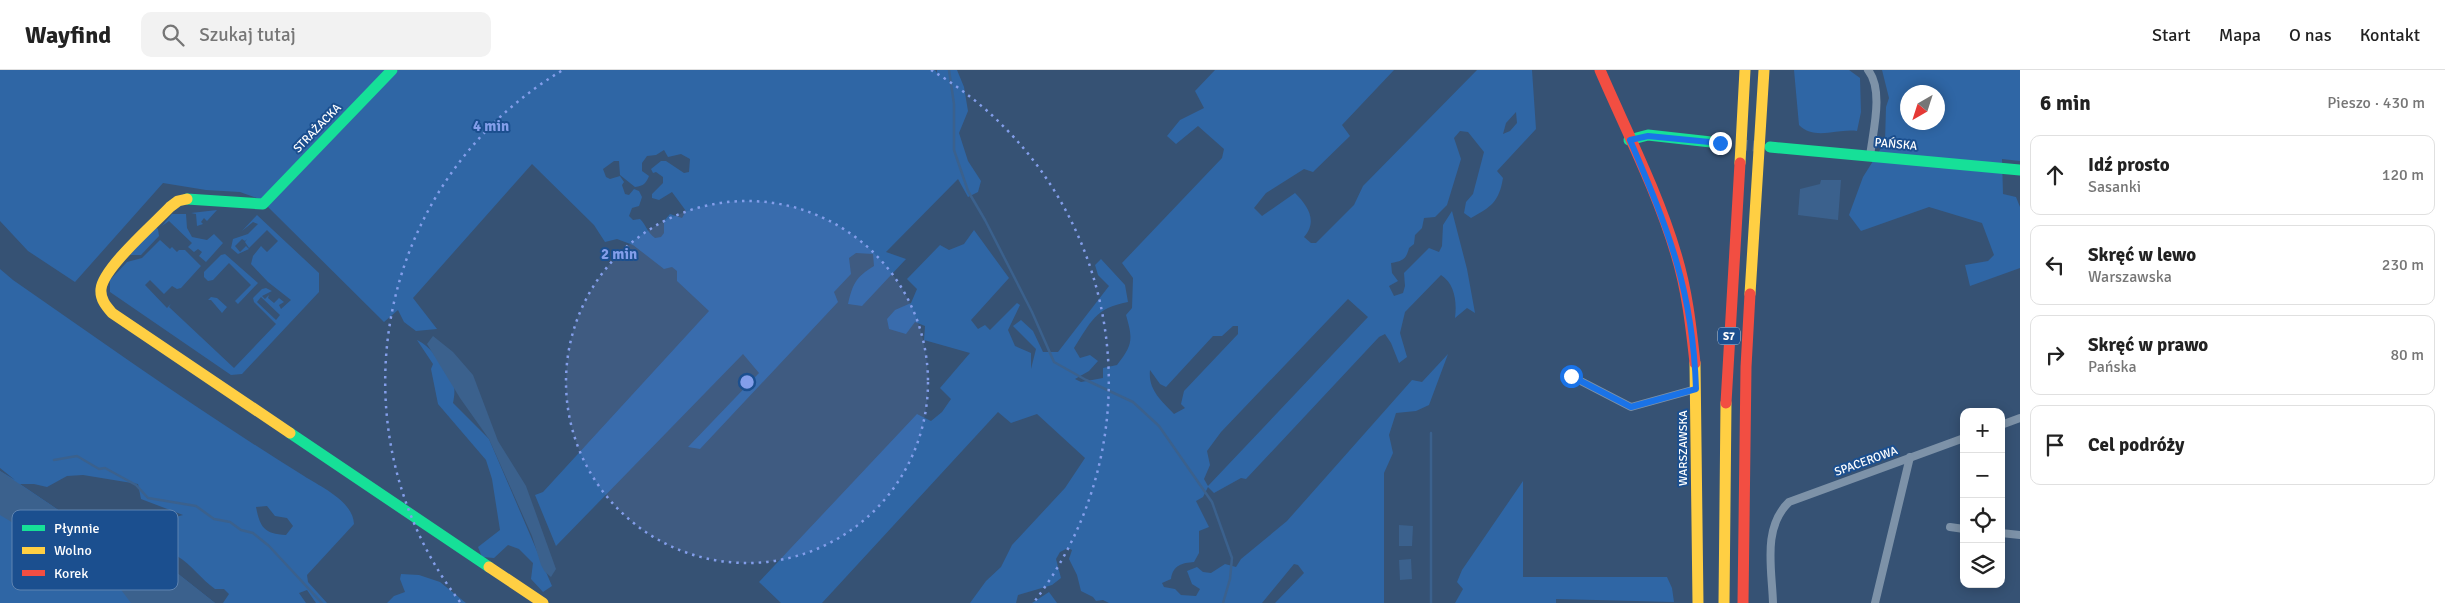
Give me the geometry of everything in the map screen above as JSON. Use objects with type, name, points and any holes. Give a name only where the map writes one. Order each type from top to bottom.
[{"type":"main road","name":"STRAŻACKA","points":[[392,70],[263,204],[178,200],[111,268],[100,290],[102,302],[112,313],[543,603]]},
{"type":"main road","name":"WARSZAWSKA","points":[[1600,70],[1662,216],[1680,268],[1692,327],[1696,389],[1698,603]]},
{"type":"main road","name":"S7","points":[[1724,603],[1726,407],[1746,70]]},
{"type":"main road","name":"S7","points":[[1743,603],[1746,367],[1764,70]]},
{"type":"main road","points":[[1630,140],[1648,136],[1720,143]]},
{"type":"main road","name":"PAŃSKA","points":[[1770,147],[2020,170]]},
{"type":"street","points":[[1868,70],[1874,80],[1877,92],[1870,156]]},
{"type":"street","points":[[1571,376],[1631,407],[1696,389]]},
{"type":"street","points":[[2005,424],[2020,418]]},
{"type":"street","name":"SPACEROWA","points":[[1773,603],[1770,540],[1774,523],[1780,511],[1789,502],[1960,439]]},
{"type":"street","points":[[1875,603],[1910,457]]},
{"type":"street","points":[[1950,527],[1960,528]]},
{"type":"street","points":[[2005,533],[2020,535]]},
{"type":"shaded area","points":[[0,70],[387,70],[262,200],[240,192],[206,190],[163,183],[75,282],[28,251],[0,221]]},
{"type":"shaded area","points":[[398,70],[935,70],[937,73],[937,70],[957,70],[964,87],[968,111],[959,133],[968,161],[981,181],[978,192],[968,197],[958,179],[886,252],[906,259],[862,306],[848,304],[856,281],[874,266],[873,254],[856,253],[849,258],[851,274],[834,292],[838,302],[700,449],[688,447],[759,373],[743,354],[556,546],[535,495],[543,492],[709,311],[677,281],[677,271],[672,267],[664,269],[633,245],[617,239],[605,242],[594,225],[532,164],[413,298],[437,329],[416,331],[404,322],[398,310],[384,322],[267,206]],"holes":[[[664,150],[668,157],[681,154],[690,159],[689,172],[684,173],[666,161],[661,161],[651,169],[653,173],[656,172],[663,177],[663,183],[652,194],[652,198],[659,200],[672,192],[686,211],[682,218],[670,214],[664,221],[664,233],[661,237],[655,238],[640,219],[633,220],[629,216],[632,208],[639,206],[642,197],[639,191],[634,189],[629,195],[625,194],[622,185],[624,182],[620,176],[610,179],[606,177],[603,169],[614,161],[619,161],[620,175],[635,187],[638,187],[644,184],[649,176],[642,171],[642,163],[647,156],[656,155]]]},
{"type":"shaded area","points":[[1215,70],[1394,70],[1342,125],[1350,136],[1313,172],[1304,169],[1266,193],[1254,208],[1262,216],[1295,193],[1304,203],[1310,214],[1310,225],[1304,237],[1311,243],[1316,243],[1354,205],[1363,186],[1477,70],[1532,70],[1536,129],[1497,171],[1503,178],[1499,193],[1493,203],[1471,218],[1464,213],[1466,202],[1473,194],[1484,152],[1468,132],[1460,131],[1454,138],[1461,159],[1447,205],[1435,217],[1424,218],[1422,228],[1415,235],[1414,244],[1409,248],[1405,257],[1401,261],[1391,263],[1392,273],[1398,281],[1389,286],[1394,296],[1403,293],[1405,286],[1404,273],[1429,248],[1439,252],[1442,246],[1443,225],[1452,211],[1467,269],[1475,313],[1467,308],[1455,318],[1454,294],[1449,283],[1441,275],[1405,312],[1400,333],[1407,357],[1399,363],[1385,334],[1379,337],[1246,479],[1241,478],[1214,493],[1208,487],[1203,497],[1196,501],[1209,527],[1199,531],[1199,553],[1194,562],[1179,566],[1172,574],[1171,579],[1162,583],[1164,587],[1175,589],[1181,595],[1196,596],[1200,589],[1192,584],[1187,571],[1197,567],[1203,572],[1211,573],[1225,564],[1236,567],[1241,559],[1287,521],[1412,380],[1422,382],[1448,354],[1429,405],[1416,411],[1396,413],[1389,435],[1393,453],[1384,473],[1384,603],[1275,603],[1304,573],[1298,565],[1294,564],[1262,603],[1109,603],[1103,600],[1096,601],[1093,597],[1081,591],[1077,575],[1069,559],[1072,550],[1068,548],[1060,552],[1056,559],[1061,578],[1052,585],[1018,595],[1016,603],[970,603],[986,581],[1001,567],[1012,545],[1065,488],[1085,458],[1037,414],[1011,423],[998,412],[822,603],[781,603],[759,582],[917,414],[931,421],[942,412],[951,399],[940,388],[970,353],[924,340],[925,326],[915,322],[906,334],[889,329],[887,319],[895,310],[911,303],[917,289],[907,279],[940,245],[949,250],[964,244],[974,230],[1009,278],[971,320],[978,329],[985,325],[990,330],[1017,303],[1020,305],[1008,330],[1015,346],[1031,353],[1031,369],[1036,349],[1013,326],[1021,320],[1033,331],[1043,352],[1058,352],[1109,286],[1098,275],[1095,265],[1101,259],[1125,285],[1128,302],[1101,312],[1085,331],[1074,348],[1080,358],[1090,355],[1098,361],[1089,371],[1075,379],[1081,382],[1103,378],[1103,368],[1117,365],[1129,347],[1130,330],[1126,315],[1132,308],[1133,278],[1122,263],[1222,158],[1224,149],[1198,126],[1176,144],[1167,136],[1180,120],[1204,108],[1195,91]],"holes":[[[1516,112],[1517,123],[1510,131],[1503,134],[1506,123]],[[1348,299],[1368,317],[1208,486],[1204,479],[1210,465],[1207,451],[1221,432]],[[1233,326],[1238,326],[1238,334],[1184,391],[1181,404],[1185,408],[1174,414],[1153,389],[1150,370],[1160,384],[1166,387],[1213,336],[1222,336]]]},
{"type":"shaded area","points":[[1794,70],[1849,70],[1860,78],[1861,112],[1857,131],[1819,133],[1805,130],[1799,125]]},
{"type":"shaded area","points":[[1882,70],[2020,70],[2020,161],[2002,159],[2003,194],[2016,197],[2020,207],[2020,268],[1970,286],[1965,265],[1988,261],[1994,255],[1982,223],[1929,207],[1861,231],[1849,215],[1863,177],[1885,142],[1886,107],[1889,98]]},
{"type":"shaded area","points":[[1821,180],[1841,180],[1838,220],[1798,215],[1800,189],[1820,184]]},
{"type":"shaded area","points":[[217,210],[207,221],[204,218],[201,222],[203,224],[197,226],[196,214],[191,213]]},
{"type":"shaded area","points":[[172,214],[186,214],[187,228],[192,237],[207,240],[214,234],[223,243],[206,262],[199,256],[202,252],[198,249],[194,252],[188,247],[192,243],[169,221],[162,226]]},
{"type":"shaded area","points":[[257,215],[319,273],[319,292],[242,374],[231,375],[110,292],[110,280],[127,262],[142,258],[160,240],[170,249],[172,247],[177,252],[185,250],[201,266],[181,288],[177,289],[172,286],[164,294],[150,280],[145,285],[167,308],[171,304],[169,307],[234,368],[276,324],[254,302],[253,298],[262,289],[266,288],[272,291],[262,296],[265,299],[269,295],[268,298],[274,303],[279,298],[284,302],[279,305],[281,309],[291,300],[268,282],[251,264],[253,256],[261,246],[267,252],[278,241],[267,230],[249,248],[245,242],[247,239],[245,241],[242,239],[235,246],[240,252],[246,246],[249,249],[238,254],[231,248],[233,239],[248,234],[258,224],[253,222],[242,231]],"holes":[[[261,297],[280,315],[276,320],[257,302]]]},
{"type":"shaded area","points":[[155,227],[158,229],[159,236],[141,255],[130,255]]},
{"type":"shaded area","points":[[225,254],[258,283],[238,304],[235,301],[251,285],[229,263],[213,280],[208,281],[204,277],[204,272],[221,255]]},
{"type":"shaded area","points":[[0,269],[157,380],[267,453],[327,490],[348,508],[354,524],[307,575],[308,582],[327,603],[316,603],[307,590],[299,593],[306,603],[223,603],[229,594],[224,589],[215,589],[178,557],[178,516],[183,515],[178,513],[178,510],[170,510],[141,499],[138,484],[83,475],[67,476],[47,487],[34,484],[20,484],[58,510],[12,510],[12,590],[178,590],[178,574],[215,603],[0,603],[0,471],[15,480],[0,468]],"holes":[[[267,506],[275,516],[287,518],[293,526],[286,535],[273,533],[261,524],[256,507]]]},
{"type":"shaded area","points":[[211,297],[217,298],[227,307],[222,313],[211,300],[208,300]]},
{"type":"shaded area","points":[[433,336],[453,352],[473,375],[498,441],[526,486],[556,569],[551,577],[541,565],[532,536],[489,439],[460,398],[427,344]]},
{"type":"shaded area","points":[[417,340],[434,354],[448,374],[454,387],[453,403],[489,439],[552,586],[543,592],[531,579],[533,563],[519,549],[508,545],[494,558],[482,557],[478,547],[500,530],[492,479],[486,460],[438,404],[431,369],[433,364]]},
{"type":"shaded area","points":[[0,471],[58,510],[12,510],[12,522],[0,515]]},
{"type":"shaded area","points":[[1523,481],[1523,577],[1667,577],[1672,588],[1674,602],[1556,599],[1556,603],[1455,603],[1463,589],[1457,582],[1462,570]]},
{"type":"shaded area","points":[[1399,525],[1413,526],[1412,546],[1399,546]]},
{"type":"shaded area","points":[[1411,559],[1412,579],[1400,580],[1399,560]]},
{"type":"shaded area","points":[[178,574],[215,603],[131,603],[121,590],[178,590]]},
{"type":"shaded area","points":[[401,574],[419,575],[440,582],[466,603],[387,603],[394,596],[405,592],[400,579]]},
{"type":"shaded area","points":[[1049,592],[1057,603],[1032,603]]},
{"type":"waterway","points":[[949,70],[954,104],[954,150],[968,191],[1032,312],[1054,362],[1086,380],[1133,402],[1159,426],[1212,502],[1232,558],[1230,579],[1223,603]]},
{"type":"waterway","points":[[1431,433],[1431,603]]},
{"type":"waterway","points":[[54,460],[77,456],[99,469],[105,468],[136,485],[148,498],[196,506],[214,519],[230,522],[241,530],[253,533],[269,546],[322,603]]},
{"type":"tunnel","points":[[1720,143],[1766,147]]},
{"type":"traffic: fast","points":[[187,199],[263,204],[392,70]]},
{"type":"traffic: fast","points":[[1629,140],[1648,135],[1720,143]]},
{"type":"traffic: fast","points":[[1770,147],[2020,170]]},
{"type":"traffic: fast","points":[[290,433],[489,567]]},
{"type":"traffic: slow","points":[[1740,163],[1745,70]]},
{"type":"traffic: slow","points":[[1750,294],[1764,70]]},
{"type":"traffic: slow","points":[[187,199],[178,201],[170,207],[119,258],[104,280],[101,289],[102,299],[112,313],[290,433]]},
{"type":"traffic: slow","points":[[1695,363],[1698,603]]},
{"type":"traffic: slow","points":[[1724,603],[1726,403]]},
{"type":"traffic: slow","points":[[489,567],[543,603]]},
{"type":"traffic: jam","points":[[1600,70],[1651,184],[1669,231],[1686,295],[1695,363]]},
{"type":"traffic: jam","points":[[1726,403],[1740,163]]},
{"type":"traffic: jam","points":[[1743,603],[1746,367],[1750,294]]},
{"type":"route","points":[[1571,376],[1631,407],[1696,389],[1692,327],[1680,268],[1670,235],[1630,140],[1638,136],[1648,136],[1720,143]]}]
